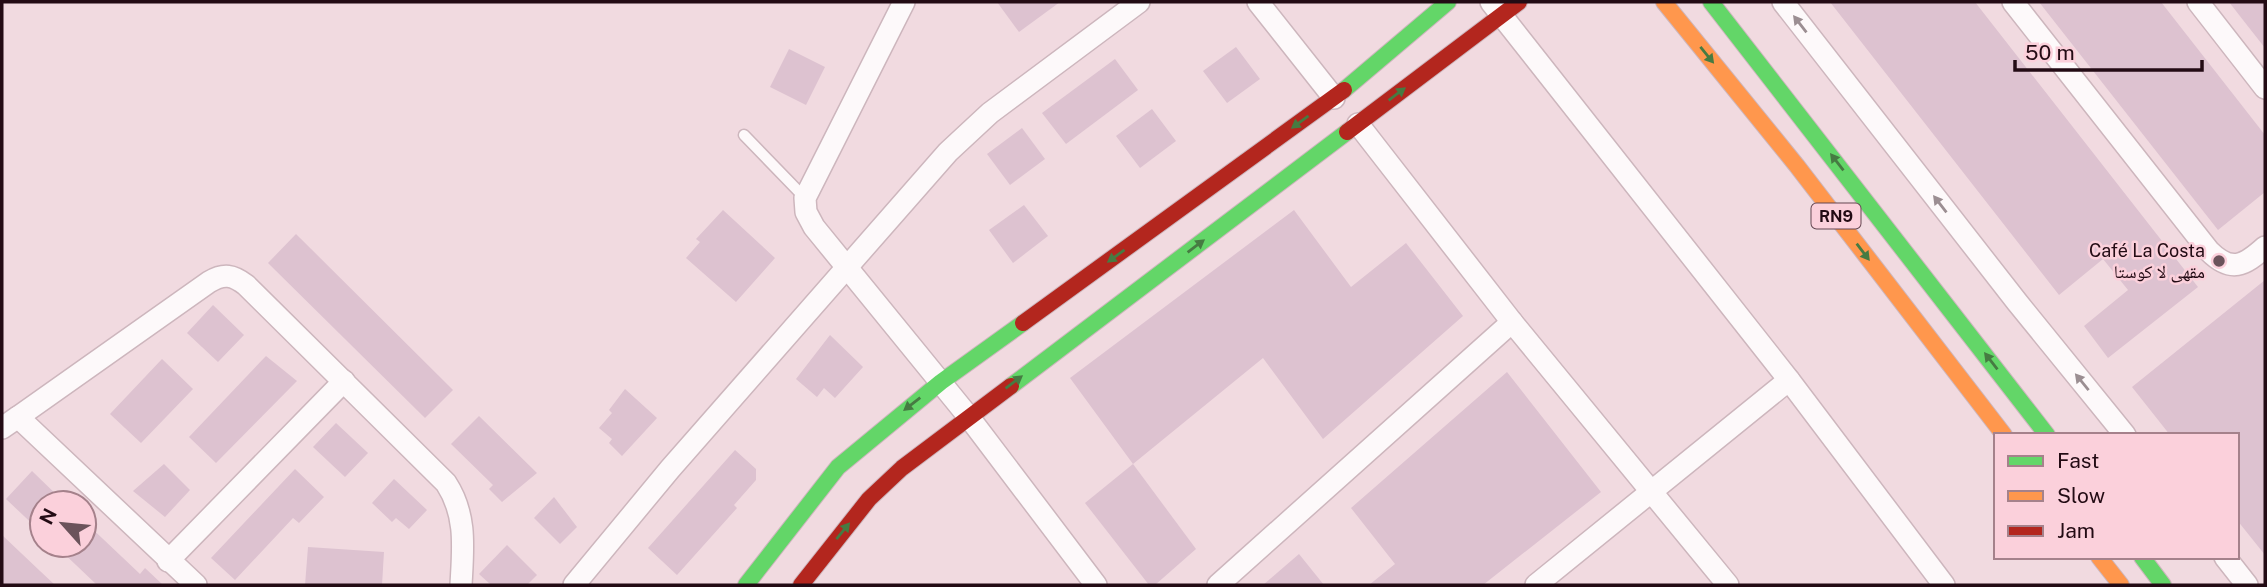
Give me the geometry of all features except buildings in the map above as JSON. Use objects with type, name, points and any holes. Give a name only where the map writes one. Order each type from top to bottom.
[{"type":"main road","points":[[746,585],[838,467],[941,382],[1334,98],[1448,2]]},
{"type":"main road","points":[[801,585],[869,499],[902,468],[1357,124],[1496,9],[1519,2]]},
{"type":"main road","name":"RN9","points":[[1664,2],[1797,166],[2002,433]]},
{"type":"main road","name":"RN9","points":[[1711,2],[2045,433]]},
{"type":"main road","points":[[2101,559],[2121,585]]},
{"type":"main road","points":[[2144,559],[2163,585]]},
{"type":"street","points":[[904,2],[805,198],[806,212],[814,227],[845,267],[968,416],[1096,585]]},
{"type":"street","points":[[574,585],[845,267],[948,152],[990,113],[1139,2]]},
{"type":"street","points":[[1258,2],[1334,98]]},
{"type":"street","points":[[1783,2],[2017,302],[2123,433]]},
{"type":"street","points":[[2013,2],[2209,251],[2229,266],[2238,267],[2248,263],[2265,247]]},
{"type":"street","points":[[2198,2],[2265,88]]},
{"type":"street","points":[[1496,9],[1789,380],[1944,585]]},
{"type":"street","points":[[1357,124],[1512,322],[1728,585]]},
{"type":"street","points":[[196,585],[10,423],[222,275],[234,277],[246,285],[446,483],[458,501],[463,532],[461,585]]},
{"type":"street","points":[[1218,585],[1512,322]]},
{"type":"street","points":[[1536,585],[1789,380]]},
{"type":"street","points":[[168,561],[344,381]]},
{"type":"street","points":[[2227,559],[2248,585]]},
{"type":"lane","points":[[744,135],[805,198]]},
{"type":"traffic: fast","points":[[1344,90],[1448,2]]},
{"type":"traffic: fast","points":[[1711,2],[2045,433]]},
{"type":"traffic: fast","points":[[1011,386],[1347,132]]},
{"type":"traffic: fast","points":[[746,585],[838,467],[941,382],[1023,323]]},
{"type":"traffic: fast","points":[[2144,559],[2163,585]]},
{"type":"traffic: slow","points":[[1664,2],[1797,166],[2002,433]]},
{"type":"traffic: slow","points":[[2101,559],[2121,585]]},
{"type":"traffic: jam","points":[[1347,132],[1519,2]]},
{"type":"traffic: jam","points":[[1023,323],[1344,90]]},
{"type":"traffic: jam","points":[[801,585],[869,499],[902,468],[1011,386]]},
{"type":"place","name":"Café La Costa مقهى لا كوستا","points":[[2219,261]]}]
